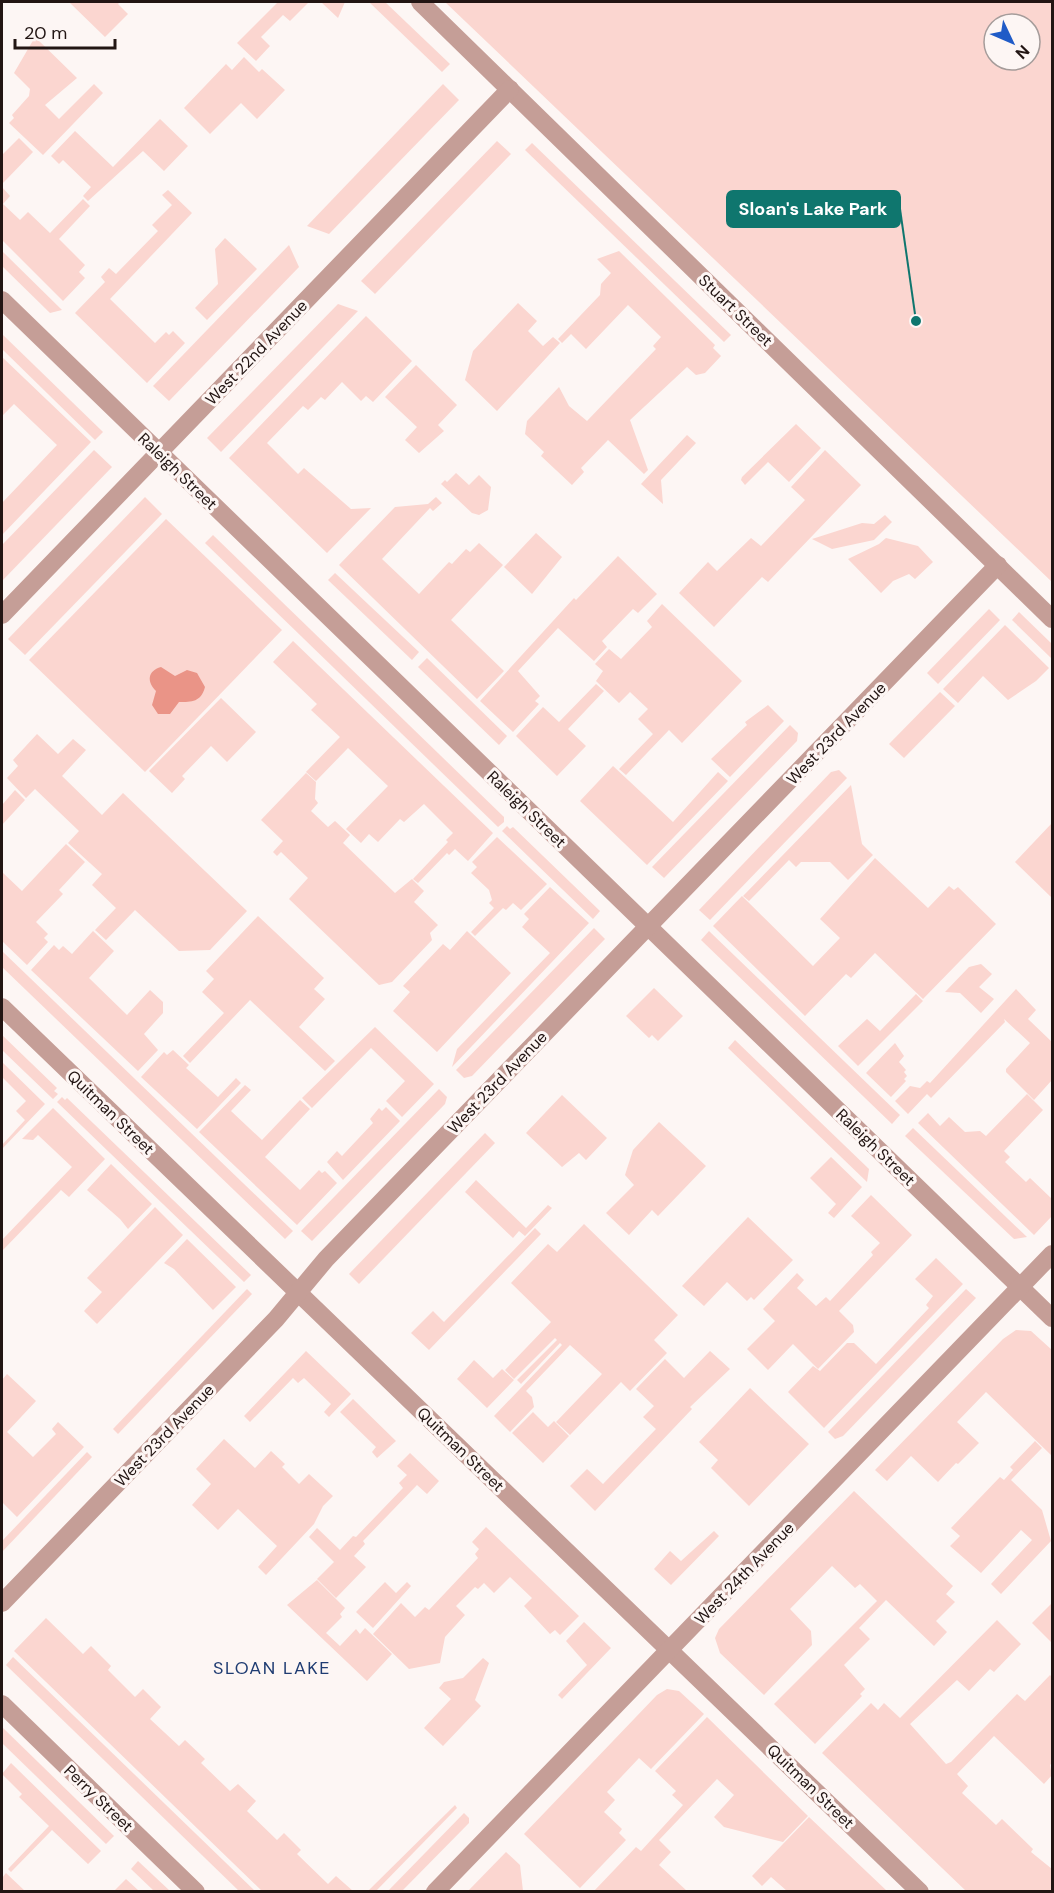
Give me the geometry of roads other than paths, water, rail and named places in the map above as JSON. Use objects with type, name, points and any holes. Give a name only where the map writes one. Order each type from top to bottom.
[{"type":"street","name":"Stuart Street","points":[[420,2],[1053,619]]},
{"type":"street","name":"West 22nd Avenue","points":[[2,615],[510,89]]},
{"type":"street","name":"Raleigh Street","points":[[2,300],[1053,1318]]},
{"type":"street","name":"West 23rd Avenue","points":[[2,1603],[298,1292],[326,1259],[998,565]]},
{"type":"street","name":"Quitman Street","points":[[2,1007],[920,1892]]},
{"type":"street","name":"West 24th Avenue","points":[[435,1892],[1053,1254]]},
{"type":"street","name":"Perry Street","points":[[2,1704],[196,1892]]},
{"type":"place","name":"Sloan's Lake Park","points":[[916,321]]},
{"type":"district","name":"SLOAN LAKE","points":[[272,1668]]}]
